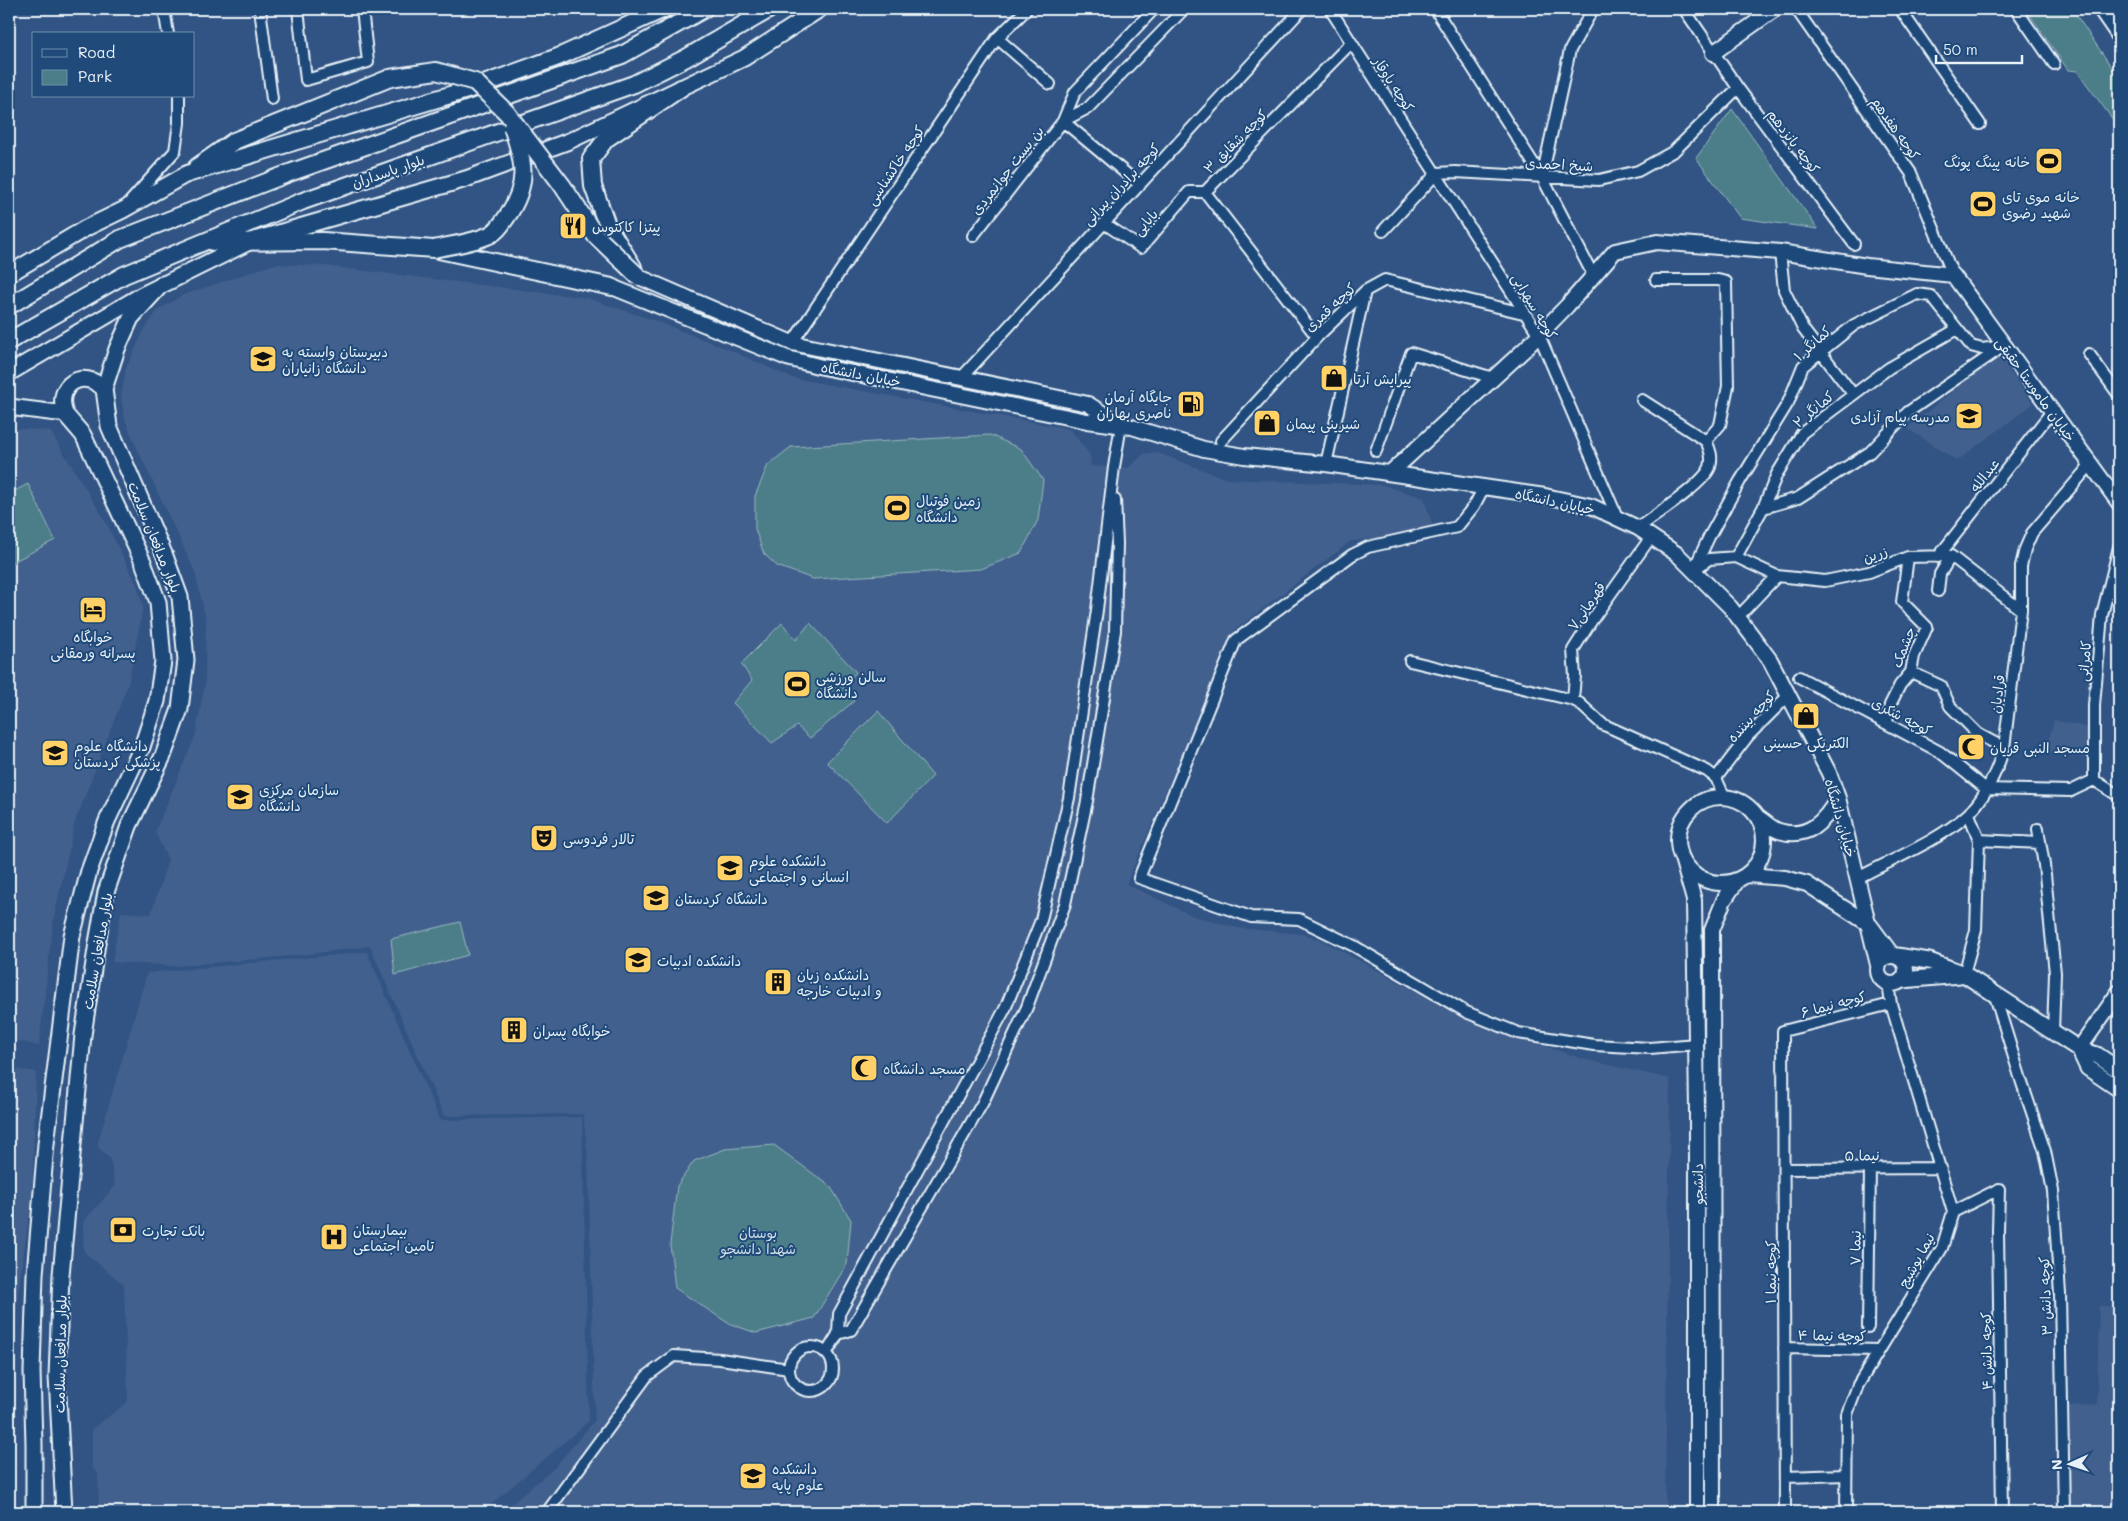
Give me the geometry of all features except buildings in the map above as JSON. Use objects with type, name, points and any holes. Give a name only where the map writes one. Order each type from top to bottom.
[{"type":"main road","points":[[9,306],[120,240],[163,221],[292,172],[622,55],[704,9]]},
{"type":"main road","name":"بلوار پاسداران","points":[[9,341],[124,275],[303,201],[634,84],[686,58],[770,9]]},
{"type":"main road","points":[[9,373],[162,284],[251,241],[466,179],[569,141],[744,58],[820,9]]},
{"type":"main road","points":[[2101,9],[2119,35]]},
{"type":"main road","points":[[187,174],[470,89],[558,57],[657,12],[662,32]]},
{"type":"main road","points":[[9,274],[86,228],[123,210],[187,174],[234,141],[390,78],[436,71],[475,82],[508,113],[562,185],[595,235],[640,277]]},
{"type":"main road","points":[[640,277],[607,225],[593,186],[591,159],[606,139],[681,88]]},
{"type":"main road","points":[[434,248],[486,237],[498,230],[518,201],[523,176],[519,145],[508,113]]},
{"type":"main road","points":[[203,242],[324,241],[434,248],[612,287]]},
{"type":"main road","points":[[9,266],[37,258]]},
{"type":"main road","name":"بلوار مدافعان سلامت","points":[[64,1512],[57,1376],[61,1275],[83,1035],[106,892],[129,826],[163,756],[180,708],[186,660],[180,597],[165,556],[110,426],[104,389],[117,349],[132,318],[162,284]]},
{"type":"main road","points":[[9,407],[65,414],[62,398],[69,385],[76,380],[92,380],[104,389]]},
{"type":"main road","name":"بلوار مدافعان سلامت","points":[[34,1512],[32,1371],[35,1274],[46,1144],[72,936],[89,871],[107,821],[142,747],[157,701],[163,661],[158,602],[143,562],[83,435],[65,414]]},
{"type":"main road","points":[[1895,956],[1929,961],[1964,974],[1995,996],[2080,1049],[2097,1055],[2119,1070]]},
{"type":"main road","points":[[1895,982],[1964,974]]},
{"type":"main road","points":[[2080,1049],[2088,1068],[2119,1089]]},
{"type":"street","points":[[164,9],[168,32]]},
{"type":"street","points":[[260,9],[272,99]]},
{"type":"street","points":[[298,9],[306,80],[368,62],[362,9]]},
{"type":"street","name":"کوچه خاکشناسی","points":[[792,343],[997,38],[1027,9]]},
{"type":"street","name":"بن بست جوانمردی","points":[[972,236],[1063,120],[1075,92],[1154,9]]},
{"type":"street","name":"بن بست جوانمردی","points":[[1063,120],[1088,108],[1184,9]]},
{"type":"street","name":"کوچه برادران پیرانی","points":[[961,378],[1302,9]]},
{"type":"street","name":"کوچه باوقار","points":[[1330,9],[1436,173]]},
{"type":"street","points":[[1435,9],[1542,177],[1593,275]]},
{"type":"street","points":[[1542,177],[1570,50],[1593,9]]},
{"type":"street","name":"کوچه پانزدهم","points":[[1684,9],[1738,88],[1854,244]]},
{"type":"street","points":[[1713,53],[1775,9]]},
{"type":"street","name":"کوچه هفدهم","points":[[1796,9],[1910,173],[1953,275]]},
{"type":"street","points":[[1900,9],[1980,124]]},
{"type":"street","points":[[2016,9],[2054,64]]},
{"type":"street","points":[[997,38],[1050,84]]},
{"type":"street","name":"کوچه شقایق ۳","points":[[1317,337],[1205,192],[1351,43]]},
{"type":"street","name":"شیخ احمدی","points":[[1436,173],[1456,172],[1599,180],[1638,171],[1674,151],[1738,88]]},
{"type":"street","points":[[123,210],[175,151],[179,122],[179,98]]},
{"type":"street","points":[[1063,120],[1140,185]]},
{"type":"street","points":[[1384,231],[1436,173]]},
{"type":"street","name":"کوچه سهرابی","points":[[1436,173],[1539,335],[1617,517]]},
{"type":"street","name":"بابایی","points":[[1104,222],[1141,248],[1189,192],[1205,192]]},
{"type":"street","points":[[1390,473],[1539,335],[1615,251],[1657,242],[1780,252],[1867,266],[1953,275]]},
{"type":"street","points":[[1780,252],[1784,290],[1803,329],[1853,394]]},
{"type":"street","name":"خیابان ماموستا حقیقی","points":[[1953,275],[2119,504]]},
{"type":"street","name":"خیابان دانشگاه","points":[[640,277],[792,343],[1088,404],[1121,425]]},
{"type":"street","name":"کوچه قمری","points":[[1221,441],[1317,337],[1365,291],[1385,280],[1524,313]]},
{"type":"street","points":[[1656,280],[1718,280],[1726,282],[1728,386],[1720,425],[1706,441]]},
{"type":"street","name":"خیابان دانشگاه","points":[[612,287],[787,358],[1087,421],[1121,425],[1204,449],[1244,456],[1326,464],[1545,496],[1591,506],[1638,528],[1677,554],[1738,617],[1770,660],[1829,773],[1838,798],[1878,965]]},
{"type":"street","points":[[1326,464],[1365,291]]},
{"type":"street","name":"کمانگر ۱","points":[[1693,571],[1709,537],[1740,481],[1788,403],[1803,366],[1854,324],[1917,294],[1931,296],[1971,346],[1982,349],[2004,346]]},
{"type":"street","name":"کمانگر ۲","points":[[1736,557],[1763,508],[1777,474],[1802,433],[1890,368],[1957,328]]},
{"type":"street","points":[[1763,508],[1798,498],[1870,452],[1908,412],[2004,346]]},
{"type":"street","points":[[1376,451],[1411,353],[1493,378]]},
{"type":"street","points":[[2089,354],[2119,394]]},
{"type":"street","points":[[1638,528],[1700,481],[1710,468],[1712,453],[1706,441],[1642,400]]},
{"type":"street","name":"عبدالله","points":[[1938,556],[2052,411]]},
{"type":"street","points":[[826,1352],[838,1334],[839,1314],[1005,1009],[1042,920],[1069,798],[1097,610],[1114,467],[1121,425]]},
{"type":"street","name":"قرادیان","points":[[1858,878],[1944,832],[1969,814],[1986,789],[2000,761],[2004,748],[2020,610],[2021,566],[2028,541],[2032,533],[2091,464]]},
{"type":"street","points":[[838,1334],[851,1330],[987,1093],[1027,1007],[1065,904],[1086,801],[1114,631],[1117,543],[1114,467]]},
{"type":"street","points":[[1484,487],[1474,506],[1457,528],[1368,547],[1352,555],[1236,640],[1139,878],[1251,917],[1299,919],[1354,946],[1466,1012],[1518,1034],[1594,1045],[1650,1048],[1696,1044]]},
{"type":"street","name":"قهرمانی۷","points":[[1573,700],[1575,676],[1573,650],[1592,620],[1652,537]]},
{"type":"street","name":"کامرانی","points":[[2094,780],[2094,704],[2102,615],[2119,548]]},
{"type":"street","points":[[1938,591],[1940,574],[1951,556],[2020,610]]},
{"type":"street","name":"زرین","points":[[1736,557],[1777,576],[1825,581],[1869,572],[1908,557],[1951,556]]},
{"type":"street","points":[[1693,571],[1709,559],[1736,557]]},
{"type":"street","name":"چشمک","points":[[1887,722],[1890,705],[1900,685],[1910,672],[1914,656],[1927,627],[1902,602],[1908,557]]},
{"type":"street","points":[[1738,617],[1777,576]]},
{"type":"street","points":[[1410,661],[1580,703],[1602,724],[1707,771],[1716,778],[1724,796]]},
{"type":"street","points":[[1910,672],[1941,686],[1950,706],[1978,734],[2004,748]]},
{"type":"street","name":"کوچه شکری","points":[[1799,677],[1887,722],[1940,752],[1986,789]]},
{"type":"street","name":"کوچه بیننده","points":[[1716,778],[1748,736],[1788,696]]},
{"type":"street","points":[[1986,789],[2071,791],[2094,780],[2119,796]]},
{"type":"street","points":[[1838,798],[1828,816],[1815,828],[1798,833],[1778,831],[1759,818],[1744,803],[1724,796],[1710,798],[1696,804],[1686,815],[1679,829],[1678,844],[1682,858],[1689,869],[1699,877],[1711,882],[1724,884],[1742,878],[1785,878],[1807,884],[1870,926]]},
{"type":"street","points":[[1069,798],[1086,801]]},
{"type":"street","points":[[1964,974],[1976,930],[1979,840],[1969,814]]},
{"type":"street","points":[[1742,878],[1759,860],[1765,842],[1764,830],[1759,818]]},
{"type":"street","points":[[2038,829],[2055,973],[2053,1032]]},
{"type":"street","points":[[1979,840],[2040,843]]},
{"type":"street","name":"دانشجو","points":[[1682,858],[1694,900],[1697,1512]]},
{"type":"street","name":"دانشجو","points":[[1714,1512],[1712,930],[1724,900],[1742,878]]},
{"type":"street","name":"خیابان دانشگاه","points":[[1870,926],[1895,956]]},
{"type":"street","points":[[1895,982],[1882,980],[1878,973],[1878,965],[1882,959],[1895,956],[1903,960],[1906,966],[1906,974],[1895,982],[1891,1004],[1952,1212]]},
{"type":"street","points":[[2080,1049],[2119,992]]},
{"type":"street","name":"کوچه دانش ۳","points":[[1995,996],[2045,1151],[2053,1191],[2060,1294],[2064,1512]]},
{"type":"street","name":"کوچه نیما ۶","points":[[1783,1031],[1891,1004]]},
{"type":"street","name":"کوچه نیما ۱","points":[[1783,1031],[1785,1512]]},
{"type":"street","name":"نیما ۵","points":[[1784,1169],[1940,1168]]},
{"type":"street","name":"نیما ۷","points":[[1868,1327],[1870,1169]]},
{"type":"street","name":"کوچه دانش ۴","points":[[1952,1212],[1999,1189],[2002,1512]]},
{"type":"street","name":"نیما یوشیج","points":[[1846,1512],[1847,1414],[1858,1385],[1942,1248],[1952,1212]]},
{"type":"street","points":[[814,1346],[826,1352],[833,1365],[833,1372],[827,1385],[821,1389],[806,1391],[794,1383],[789,1369],[790,1362],[800,1350],[814,1346]]},
{"type":"street","name":"کوچه نیما ۴","points":[[1784,1348],[1879,1350]]},
{"type":"street","points":[[548,1512],[647,1376],[674,1356],[720,1359],[789,1369]]},
{"type":"street","points":[[1785,1477],[1846,1475]]},
{"type":"shaded area","name":"دانشگاه کردستان","points":[[275,264],[325,266],[587,298],[653,320],[730,350],[792,378],[1065,428],[1071,431],[1090,455],[1091,466],[1128,468],[1144,454],[1155,452],[1227,479],[1382,485],[1424,498],[1434,532],[1351,541],[1235,630],[1126,884],[1193,916],[1238,928],[1301,934],[1323,941],[1470,1021],[1583,1059],[1670,1079],[1665,1512],[502,1512],[555,1467],[595,1420],[588,1158],[583,1114],[444,1116],[370,946],[302,955],[177,966],[112,962],[121,912],[151,914],[168,860],[155,832],[196,734],[205,683],[206,620],[195,572],[135,444],[124,416],[121,397],[126,369],[143,332],[158,310],[183,295]]},
{"type":"shaded area","name":"مدرسه پیام آزادی","points":[[1998,355],[2033,404],[1957,461],[1907,428]]},
{"type":"shaded area","name":"دانشگاه علوم پزشکی کردستان","points":[[9,428],[50,431],[103,517],[137,585],[143,607],[128,684],[75,822],[53,922],[39,1046],[9,1039]]},
{"type":"shaded area","points":[[2054,720],[2089,728],[2085,758],[2045,753]]},
{"type":"shaded area","name":"بیمارستان تامین اجتماعی","points":[[367,952],[440,1120],[582,1117],[589,1421],[482,1512],[99,1512],[98,1474],[92,1467],[92,1429],[128,1402],[124,1285],[84,1252],[83,1222],[115,1186],[110,1159],[97,1146],[147,973]]},
{"type":"shaded area","points":[[9,1068],[36,1072],[32,1194],[18,1294],[9,1400]]},
{"type":"shaded area","points":[[2099,1306],[2119,1306],[2119,1511],[2071,1512],[2069,1407],[2101,1405],[2097,1404]]},
{"type":"green space","points":[[2026,9],[2072,9],[2119,78],[2119,128],[2077,71],[2068,70]]},
{"type":"green space","points":[[1732,109],[1818,229],[1740,218],[1696,158]]},
{"type":"green space","name":"زمین فوتبال دانشگاه","points":[[990,435],[1021,449],[1043,480],[1038,520],[1021,553],[981,569],[813,579],[777,566],[764,554],[755,529],[755,496],[768,465],[791,447]]},
{"type":"green space","points":[[28,484],[55,540],[9,564],[9,494]]},
{"type":"green space","name":"سالن ورزشی دانشگاه","points":[[782,623],[796,640],[810,623],[856,672],[843,688],[854,701],[810,738],[797,726],[772,743],[733,703],[752,680],[741,664]]},
{"type":"green space","points":[[878,711],[933,776],[887,823],[827,762]]},
{"type":"green space","points":[[460,922],[468,955],[395,975],[391,939]]},
{"type":"green space","name":"بوستان شهدا دانشجو","points":[[774,1145],[830,1186],[851,1220],[847,1264],[814,1318],[756,1333],[728,1323],[675,1288],[670,1244],[677,1186],[694,1161],[725,1149]]},
{"type":"place","name":"خانه پینگ پونگ","points":[[2049,161]]},
{"type":"place","name":"خانه موی تای شهید رضوی","points":[[1983,204]]},
{"type":"place","name":"پیتزا کاکتوس","points":[[573,226]]},
{"type":"place","name":"دبیرستان وابسته به دانشگاه زانیاران","points":[[263,359]]},
{"type":"place","name":"پیرایش آرتا","points":[[1334,378]]},
{"type":"place","name":"جایگاه آرمان ناصری بهاران","points":[[1191,404]]},
{"type":"place","name":"مدرسه پیام آزادی","points":[[1969,416]]},
{"type":"place","name":"شیرینی پیمان","points":[[1267,423]]},
{"type":"place","name":"زمین فوتبال دانشگاه","points":[[897,508]]},
{"type":"place","name":"خوابگاه پسرانه ورمقانی","points":[[93,610]]},
{"type":"place","name":"سالن ورزشی دانشگاه","points":[[797,684]]},
{"type":"place","name":"الکتریکی حسینی","points":[[1806,716]]},
{"type":"place","name":"مسجد النبی قریان","points":[[1971,747]]},
{"type":"place","name":"دانشگاه علوم پزشکی کردستان","points":[[55,753]]},
{"type":"place","name":"سازمان مرکزی دانشگاه","points":[[240,797]]},
{"type":"place","name":"تالار فردوسی","points":[[544,838]]},
{"type":"place","name":"دانشکده علوم انسانی و اجتماعی","points":[[730,868]]},
{"type":"place","name":"دانشگاه کردستان","points":[[656,898]]},
{"type":"place","name":"دانشکده ادبیات","points":[[638,960]]},
{"type":"place","name":"دانشکده زبان و ادبیات خارجه","points":[[778,982]]},
{"type":"place","name":"خوابگاه پسران","points":[[514,1030]]},
{"type":"place","name":"مسجد دانشگاه","points":[[864,1068]]},
{"type":"place","name":"بانک تجارت","points":[[123,1230]]},
{"type":"place","name":"بیمارستان تامین اجتماعی","points":[[334,1237]]},
{"type":"place","name":"دانشکده علوم پایه","points":[[753,1476]]}]
